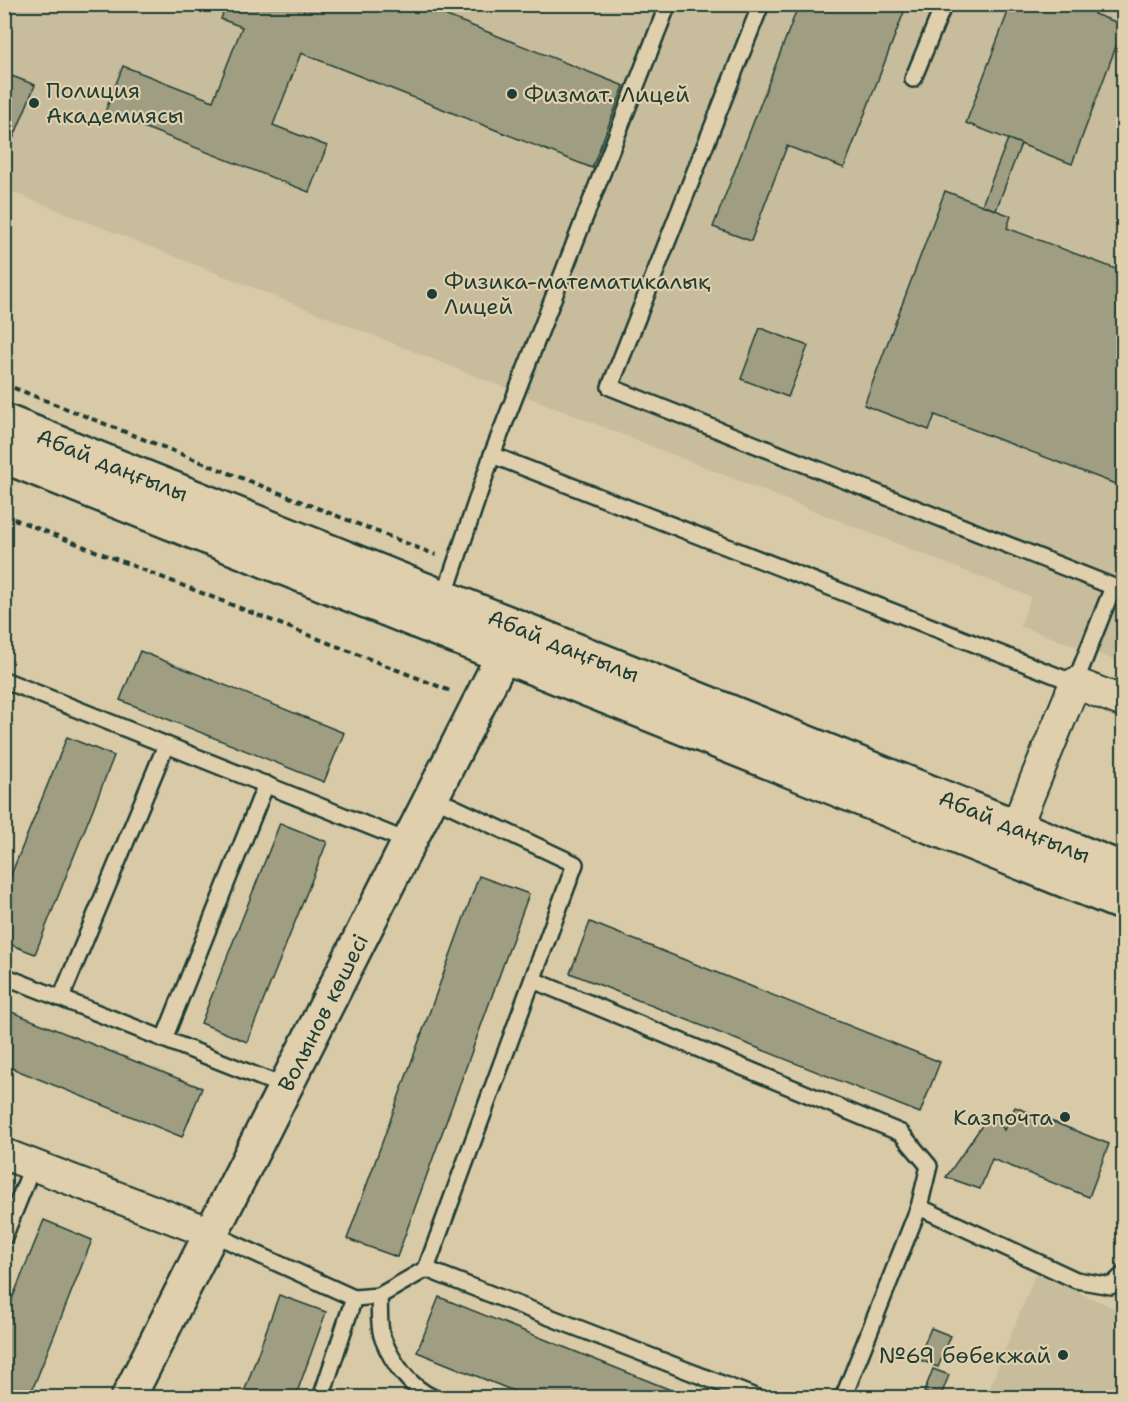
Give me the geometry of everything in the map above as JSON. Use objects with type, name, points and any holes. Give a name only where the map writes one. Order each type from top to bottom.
[{"type":"main road","name":"Абай даңғылы","points":[[4,421],[1124,870]]},
{"type":"main road","name":"Абай даңғылы","points":[[4,456],[1124,904]]},
{"type":"main road","name":"Волынов көшесі","points":[[128,1398],[481,703],[517,626]]},
{"type":"street","points":[[1016,827],[1075,683],[1124,702]]},
{"type":"street","points":[[4,1154],[211,1233]]},
{"type":"lane","points":[[432,628],[492,455],[668,4]]},
{"type":"lane","points":[[492,455],[1075,683],[1118,589],[610,387],[761,4]]},
{"type":"lane","points":[[913,80],[944,4]]},
{"type":"lane","points":[[4,680],[409,842]]},
{"type":"lane","points":[[61,998],[166,745]]},
{"type":"lane","points":[[164,1039],[266,784]]},
{"type":"lane","points":[[211,1233],[354,1298],[379,1296],[426,1269],[575,864],[432,797]]},
{"type":"lane","points":[[4,976],[285,1087]]},
{"type":"lane","points":[[533,980],[901,1133],[929,1166],[919,1207],[843,1398]]},
{"type":"lane","points":[[4,1237],[33,1165]]},
{"type":"lane","points":[[919,1207],[1076,1280],[1111,1286],[1124,1274]]},
{"type":"lane","points":[[426,1269],[758,1398]]},
{"type":"lane","points":[[379,1296],[382,1338],[401,1371],[425,1396]]},
{"type":"lane","points":[[321,1398],[354,1298]]},
{"type":"path","points":[[4,384],[456,563]]},
{"type":"path","points":[[4,515],[481,703]]},
{"type":"shaded area","points":[[4,5],[1123,5],[1123,663],[1020,626],[1031,597],[5,189]]},
{"type":"shaded area","name":"№69 бөбекжай","points":[[1036,1273],[1123,1312],[1123,1397],[986,1397]]},
{"type":"building","name":"Физмат. Лицей","points":[[226,4],[417,4],[624,86],[592,168],[301,53],[273,125],[327,146],[309,192],[105,112],[123,66],[213,101],[242,27],[221,19]]},
{"type":"building","points":[[799,4],[907,4],[844,168],[787,146],[751,241],[713,227]]},
{"type":"building","points":[[1011,4],[1098,4],[1094,14],[1124,25],[1072,164],[966,123]]},
{"type":"building","points":[[4,73],[35,85],[14,137],[4,133]]},
{"type":"building","points":[[1008,139],[1021,144],[996,210],[982,205]]},
{"type":"building","points":[[945,191],[1011,216],[1007,228],[1124,272],[1124,471],[1118,485],[935,415],[929,430],[864,405]]},
{"type":"building","points":[[760,328],[808,346],[788,397],[741,379]]},
{"type":"building","points":[[140,651],[344,733],[324,782],[120,700]]},
{"type":"building","points":[[67,737],[114,756],[35,954],[4,942],[4,892]]},
{"type":"building","points":[[280,823],[327,842],[247,1042],[201,1023]]},
{"type":"building","points":[[479,876],[529,894],[397,1257],[347,1239]]},
{"type":"building","points":[[590,922],[940,1062],[920,1113],[570,973]]},
{"type":"building","points":[[4,1009],[202,1088],[182,1137],[4,1065]]},
{"type":"building","points":[[1015,1107],[1109,1144],[1089,1197],[992,1159],[980,1189],[946,1177],[988,1117],[997,1117],[1004,1130]]},
{"type":"building","points":[[44,1220],[92,1240],[29,1398],[4,1398],[4,1319]]},
{"type":"building","points":[[279,1295],[326,1312],[295,1398],[242,1398]]},
{"type":"building","points":[[439,1297],[691,1398],[531,1398],[417,1352]]},
{"type":"building","points":[[931,1328],[951,1336],[938,1367],[918,1359]]},
{"type":"building","points":[[933,1369],[949,1375],[940,1398],[924,1392]]},
{"type":"place","name":"Физмат. Лицей","points":[[512,94]]},
{"type":"place","name":"Полиция Академиясы","points":[[34,103]]},
{"type":"place","name":"Физика-математикалық Лицей","points":[[432,294]]},
{"type":"place","name":"Казпочта","points":[[1065,1117]]},
{"type":"place","name":"№69 бөбекжай","points":[[1063,1355]]}]
